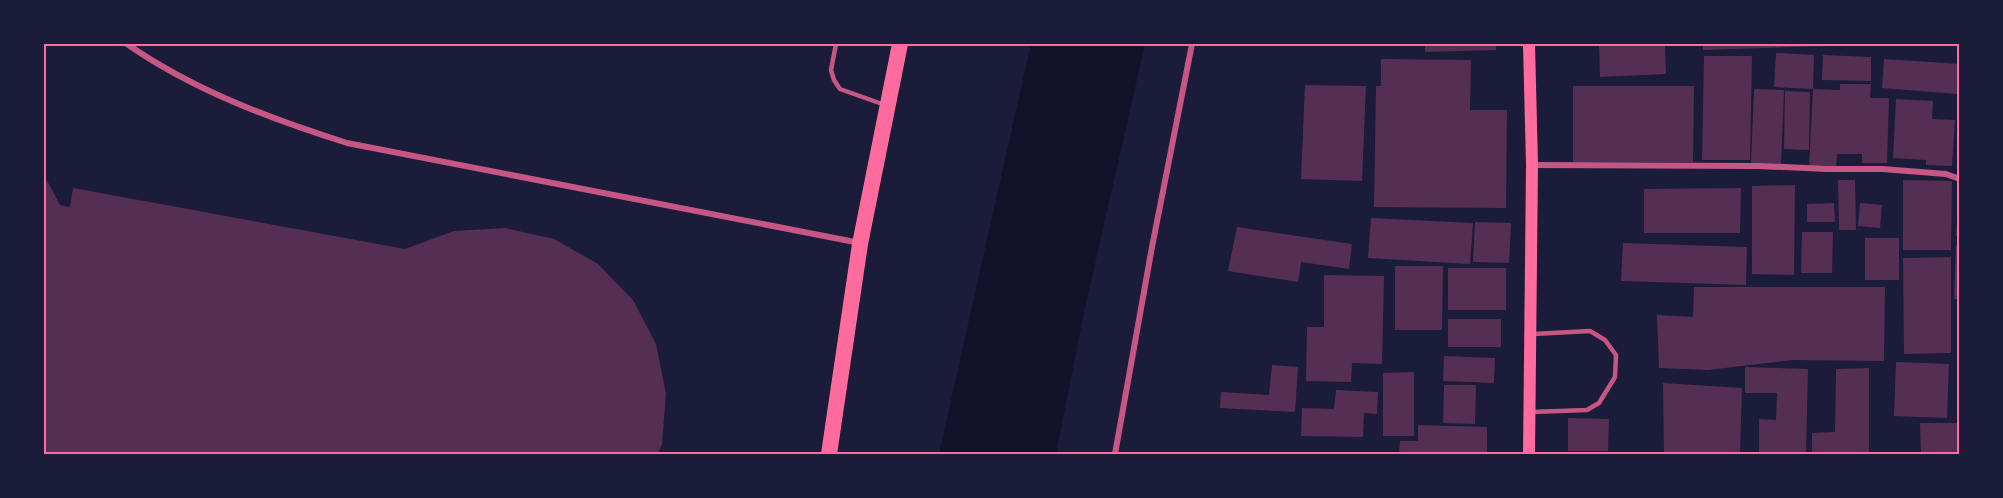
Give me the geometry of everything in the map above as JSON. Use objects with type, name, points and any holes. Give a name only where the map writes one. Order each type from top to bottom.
[{"type":"highway","points":[[830,454],[860,244],[900,44]]},
{"type":"main road","points":[[1529,44],[1532,165],[1529,454]]},
{"type":"street","points":[[128,44],[181,76],[236,103],[290,125],[347,143],[860,244]]},
{"type":"street","points":[[1115,454],[1147,270],[1192,44]]},
{"type":"street","points":[[1532,165],[1882,169],[1941,174],[1959,179]]},
{"type":"lane","points":[[836,44],[831,70],[840,89],[888,106]]},
{"type":"lane","points":[[1530,334],[1590,331],[1605,340],[1616,355],[1615,377],[1599,403],[1587,410],[1530,412]]},
{"type":"shaded area","points":[[1031,44],[1145,44],[1084,312],[1056,454],[939,454]]},
{"type":"building","points":[[1425,44],[1496,44],[1496,50],[1425,52]]},
{"type":"building","points":[[1599,44],[1665,44],[1666,74],[1600,77]]},
{"type":"building","points":[[1703,44],[1860,44],[1860,45],[1703,50]]},
{"type":"building","points":[[1776,53],[1814,55],[1813,89],[1774,87]]},
{"type":"building","points":[[1823,55],[1871,57],[1871,81],[1822,80]]},
{"type":"building","points":[[1704,56],[1752,56],[1750,160],[1702,160]]},
{"type":"building","points":[[1381,59],[1471,60],[1470,110],[1507,110],[1506,208],[1374,207],[1376,86],[1381,86]]},
{"type":"building","points":[[1884,59],[1959,64],[1957,94],[1882,88]]},
{"type":"building","points":[[1840,84],[1871,84],[1870,98],[1889,98],[1887,163],[1862,163],[1862,154],[1837,154],[1836,168],[1809,167],[1813,89],[1840,90]]},
{"type":"building","points":[[1305,85],[1366,86],[1362,181],[1301,179]]},
{"type":"building","points":[[1573,86],[1694,86],[1693,162],[1573,162]]},
{"type":"building","points":[[1754,89],[1784,90],[1781,164],[1751,164]]},
{"type":"building","points":[[1785,91],[1810,92],[1809,150],[1784,149]]},
{"type":"building","points":[[1896,99],[1933,101],[1932,119],[1955,120],[1952,166],[1926,165],[1926,160],[1893,158]]},
{"type":"building","points":[[44,178],[60,205],[70,207],[73,188],[405,249],[454,231],[505,228],[554,239],[598,264],[633,300],[656,344],[666,394],[662,444],[658,454],[44,454]]},
{"type":"building","points":[[1838,180],[1855,180],[1856,230],[1839,230]]},
{"type":"building","points":[[1903,180],[1952,181],[1951,250],[1903,250]]},
{"type":"building","points":[[1795,185],[1794,275],[1752,274],[1752,186]]},
{"type":"building","points":[[1741,188],[1740,233],[1644,233],[1644,189]]},
{"type":"building","points":[[1834,203],[1835,222],[1807,222],[1807,204]]},
{"type":"building","points":[[1860,203],[1882,205],[1880,228],[1858,226]]},
{"type":"building","points":[[1958,204],[1960,204],[1960,237],[1956,236]]},
{"type":"building","points":[[1371,218],[1473,223],[1470,264],[1368,258]]},
{"type":"building","points":[[1475,222],[1511,223],[1509,263],[1473,262]]},
{"type":"building","points":[[1237,227],[1352,244],[1349,269],[1301,262],[1298,282],[1228,271]]},
{"type":"building","points":[[1802,232],[1833,232],[1832,273],[1801,273]]},
{"type":"building","points":[[1865,238],[1899,238],[1899,280],[1865,280]]},
{"type":"building","points":[[1623,243],[1747,247],[1746,285],[1621,281]]},
{"type":"building","points":[[1956,245],[1960,245],[1960,299],[1954,299]]},
{"type":"building","points":[[1951,257],[1951,353],[1904,354],[1903,258]]},
{"type":"building","points":[[1395,266],[1443,266],[1442,330],[1395,330]]},
{"type":"building","points":[[1448,268],[1506,268],[1506,310],[1448,310]]},
{"type":"building","points":[[1324,275],[1384,276],[1382,364],[1352,363],[1351,382],[1306,381],[1307,327],[1324,327]]},
{"type":"building","points":[[1694,287],[1885,287],[1884,361],[1793,360],[1708,370],[1659,368],[1657,315],[1693,317]]},
{"type":"building","points":[[1448,319],[1501,319],[1501,347],[1448,347]]},
{"type":"building","points":[[1444,356],[1495,358],[1494,383],[1443,381]]},
{"type":"building","points":[[1896,362],[1949,364],[1947,418],[1894,416]]},
{"type":"building","points":[[1272,365],[1298,367],[1295,412],[1220,408],[1221,392],[1269,395]]},
{"type":"building","points":[[1745,367],[1808,369],[1806,454],[1759,454],[1759,419],[1776,420],[1777,393],[1745,393]]},
{"type":"building","points":[[1869,368],[1869,454],[1812,454],[1812,433],[1835,432],[1836,369]]},
{"type":"building","points":[[1414,372],[1414,436],[1383,436],[1383,373]]},
{"type":"building","points":[[1663,383],[1742,388],[1740,454],[1664,454]]},
{"type":"building","points":[[1444,385],[1476,385],[1475,424],[1443,423]]},
{"type":"building","points":[[1336,390],[1378,392],[1377,414],[1364,413],[1363,437],[1301,436],[1302,408],[1334,409]]},
{"type":"building","points":[[1568,418],[1609,419],[1608,451],[1568,451]]},
{"type":"building","points":[[1920,423],[1960,423],[1960,454],[1921,454]]},
{"type":"building","points":[[1418,425],[1487,427],[1487,454],[1399,454],[1400,441],[1418,441]]}]
